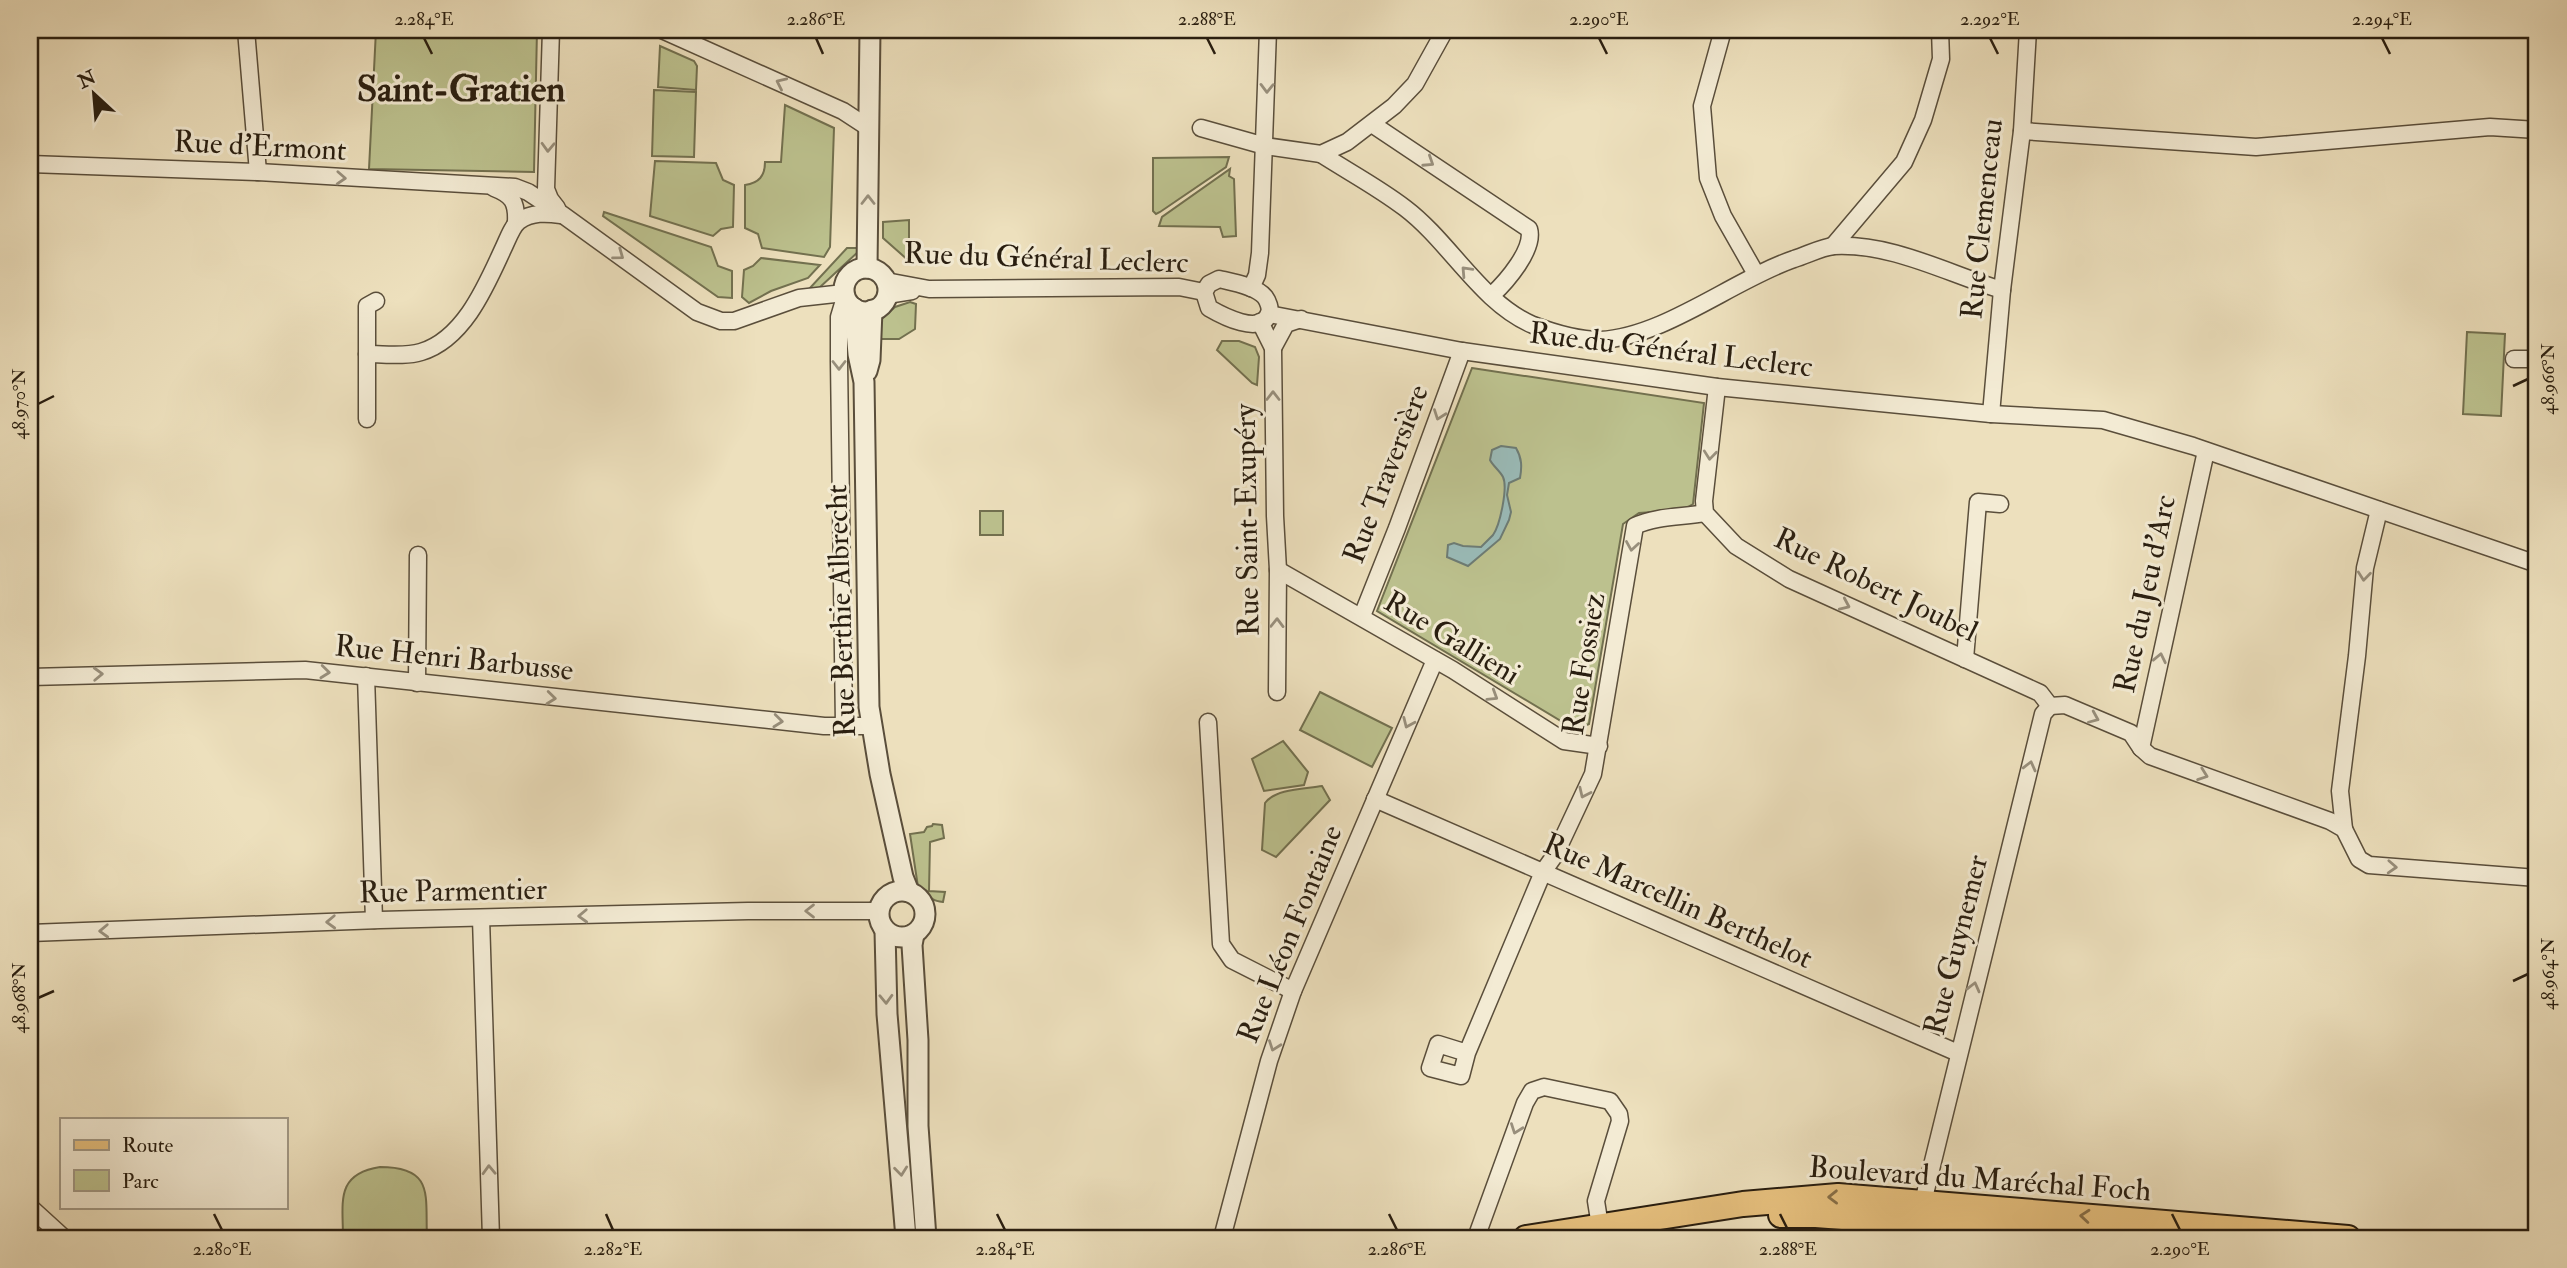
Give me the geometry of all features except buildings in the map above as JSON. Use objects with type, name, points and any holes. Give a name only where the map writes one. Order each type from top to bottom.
[{"type":"main road","name":"Boulevard du Maréchal Foch","points":[[1526,1238],[1730,1206],[1791,1199],[1855,1197],[1919,1221],[2120,1238]]},
{"type":"main road","name":"Boulevard du Maréchal Foch","points":[[1628,1238],[1720,1222],[1783,1215],[2348,1238]]},
{"type":"street","points":[[246,30],[258,172]]},
{"type":"street","points":[[551,30],[546,189],[550,199],[563,215]]},
{"type":"street","points":[[662,30],[843,111],[869,128]]},
{"type":"street","points":[[867,268],[870,30]]},
{"type":"street","points":[[1265,318],[1264,295],[1251,288],[1257,275],[1260,253],[1268,30]]},
{"type":"street","points":[[1321,154],[1339,146],[1394,106],[1415,84],[1445,30]]},
{"type":"street","points":[[1723,30],[1702,106],[1708,178],[1723,216],[1756,274]]},
{"type":"street","points":[[1833,246],[1904,162],[1923,120],[1941,60],[1940,30]]},
{"type":"street","name":"Rue Clemenceau","points":[[1991,414],[2002,290],[2022,131],[2028,30]]},
{"type":"street","points":[[1372,124],[1529,229],[1529,242],[1522,258],[1492,295]]},
{"type":"street","points":[[2022,131],[2256,147],[2490,127],[2537,130]]},
{"type":"street","points":[[1201,128],[1265,146],[1321,154],[1406,208],[1509,312],[1562,335],[1600,340],[1621,337],[1682,313],[1756,274],[1833,246],[1875,250],[1933,265],[2002,290]]},
{"type":"street","name":"Rue d'Ermont","points":[[30,164],[258,172],[520,188],[563,215],[697,312],[721,321],[743,319],[799,298],[854,302]]},
{"type":"street","points":[[368,354],[410,355],[435,347],[448,337],[480,295],[516,222],[514,200],[508,193],[488,186]]},
{"type":"street","points":[[516,222],[543,213],[563,215]]},
{"type":"street","points":[[860,268],[867,268],[878,272],[886,288],[881,305],[854,302],[846,281],[849,275],[860,268]]},
{"type":"street","name":"Rue du Général Leclerc","points":[[1251,288],[1219,279],[1209,284],[1204,292],[1209,308],[1244,323],[1265,318],[1301,319],[1462,351],[1717,387],[1991,414],[2103,420],[2537,564]]},
{"type":"street","name":"Rue du Général Leclerc","points":[[886,288],[1179,288],[1204,292]]},
{"type":"street","points":[[367,419],[367,306],[376,301]]},
{"type":"street","name":"Rue Berthie Albrecht","points":[[844,726],[839,317],[854,302],[870,360],[864,383],[871,726],[903,887],[920,900],[925,914],[922,926],[914,934],[912,945],[918,1046],[918,1126],[926,1238]]},
{"type":"street","name":"Rue Saint-Exupéry","points":[[1265,318],[1273,348],[1278,570],[1277,692]]},
{"type":"street","points":[[1273,348],[1286,324],[1301,319]]},
{"type":"street","points":[[1560,366],[1562,335]]},
{"type":"street","name":"Rue Traversière","points":[[1362,616],[1462,351]]},
{"type":"street","points":[[2514,359],[2537,359]]},
{"type":"street","points":[[1705,513],[1704,501],[1717,387]]},
{"type":"street","name":"Rue du Jeu d'Arc","points":[[2141,748],[2206,452]]},
{"type":"street","points":[[1965,659],[1978,502],[2000,504]]},
{"type":"street","points":[[2379,510],[2365,568],[2340,791],[2344,829],[2359,859],[2369,865],[2537,878]]},
{"type":"street","name":"Rue Robert Joubel","points":[[1705,513],[1736,546],[1788,579],[2039,693],[2050,706],[2065,705],[2131,733],[2150,756],[2330,821],[2344,829]]},
{"type":"street","name":"Rue Fossiez","points":[[1467,1053],[1543,872],[1555,855],[1593,774],[1635,526],[1648,520],[1705,513]]},
{"type":"street","points":[[417,683],[418,555]]},
{"type":"street","name":"Rue Gallieni","points":[[1278,570],[1362,616],[1564,741],[1599,746]]},
{"type":"street","name":"Rue Léon Fontaine","points":[[1222,1238],[1269,1061],[1293,991],[1435,660]]},
{"type":"street","name":"Rue Henri Barbusse","points":[[30,677],[304,670],[824,726],[871,726]]},
{"type":"street","points":[[366,676],[374,920]]},
{"type":"street","name":"Rue Guynemer","points":[[1919,1221],[2043,714],[2050,706]]},
{"type":"street","points":[[1208,722],[1221,944],[1232,960],[1293,991]]},
{"type":"street","name":"Rue Marcellin Berthelot","points":[[1375,799],[1958,1053]]},
{"type":"street","points":[[879,911],[885,898],[903,887]]},
{"type":"street","name":"Rue Parmentier","points":[[30,933],[374,920],[748,911],[879,911]]},
{"type":"street","name":"Rue Berthie Albrecht","points":[[879,911],[879,921],[885,931],[893,1104],[906,1238]]},
{"type":"street","points":[[481,918],[491,1238]]},
{"type":"street","points":[[885,931],[899,938],[914,934]]},
{"type":"street","name":"Rue Berthie Albrecht","points":[[893,1104],[918,1046]]},
{"type":"street","points":[[1476,1238],[1525,1102],[1537,1088],[1558,1089],[1610,1101],[1619,1114],[1620,1121],[1597,1200],[1600,1226]]},
{"type":"street","points":[[30,1207],[64,1238]]},
{"type":"green space","points":[[376,30],[537,30],[534,172],[369,169]]},
{"type":"green space","points":[[660,46],[694,61],[697,66],[696,90],[658,87]]},
{"type":"green space","points":[[654,90],[696,92],[694,157],[652,156]]},
{"type":"green space","points":[[785,105],[834,128],[830,247],[824,257],[762,248],[758,234],[745,228],[745,185],[760,178],[765,162],[781,162]]},
{"type":"green space","points":[[1229,157],[1226,167],[1160,212],[1156,214],[1153,211],[1153,158]]},
{"type":"green space","points":[[655,161],[716,163],[723,180],[734,185],[733,227],[721,229],[713,236],[650,216]]},
{"type":"green space","points":[[1230,169],[1229,176],[1234,179],[1236,236],[1223,237],[1220,227],[1159,226],[1162,217]]},
{"type":"green space","points":[[604,212],[711,247],[718,266],[732,271],[732,298],[718,297],[603,216]]},
{"type":"green space","points":[[909,220],[909,261],[883,238],[883,222]]},
{"type":"green space","points":[[847,248],[860,248],[819,288],[809,289]]},
{"type":"green space","points":[[761,258],[820,265],[808,278],[771,291],[749,303],[742,297],[744,270]]},
{"type":"green space","points":[[910,302],[916,304],[915,329],[899,339],[879,339],[878,322],[895,307]]},
{"type":"green space","points":[[2467,332],[2505,334],[2501,416],[2463,414]]},
{"type":"green space","points":[[1222,341],[1239,341],[1255,347],[1259,357],[1257,385],[1217,350]]},
{"type":"green space","points":[[1472,368],[1704,403],[1693,504],[1683,510],[1639,513],[1623,524],[1589,724],[1576,730],[1377,611]]},
{"type":"green space","points":[[980,511],[1003,511],[1003,535],[980,535]]},
{"type":"green space","points":[[1320,692],[1392,728],[1372,767],[1300,730]]},
{"type":"green space","points":[[1283,741],[1308,772],[1304,785],[1264,791],[1252,759]]},
{"type":"green space","points":[[1322,786],[1330,800],[1276,857],[1262,850],[1265,803],[1276,794]]},
{"type":"green space","points":[[933,824],[942,825],[944,838],[930,842],[929,891],[945,892],[943,902],[933,899],[927,891],[918,887],[910,834],[924,832]]},
{"type":"green space","points":[[380,1167],[398,1168],[419,1178],[426,1197],[427,1238],[343,1238],[343,1202],[349,1183],[355,1176]]},
{"type":"water","points":[[1501,446],[1516,448],[1521,463],[1520,478],[1509,483],[1509,520],[1500,539],[1468,566],[1447,557],[1448,545],[1454,543],[1481,547],[1496,530],[1505,489],[1502,475],[1490,460],[1492,450]]},
{"type":"district","name":"Saint-Gratien","points":[[461,89]]}]
